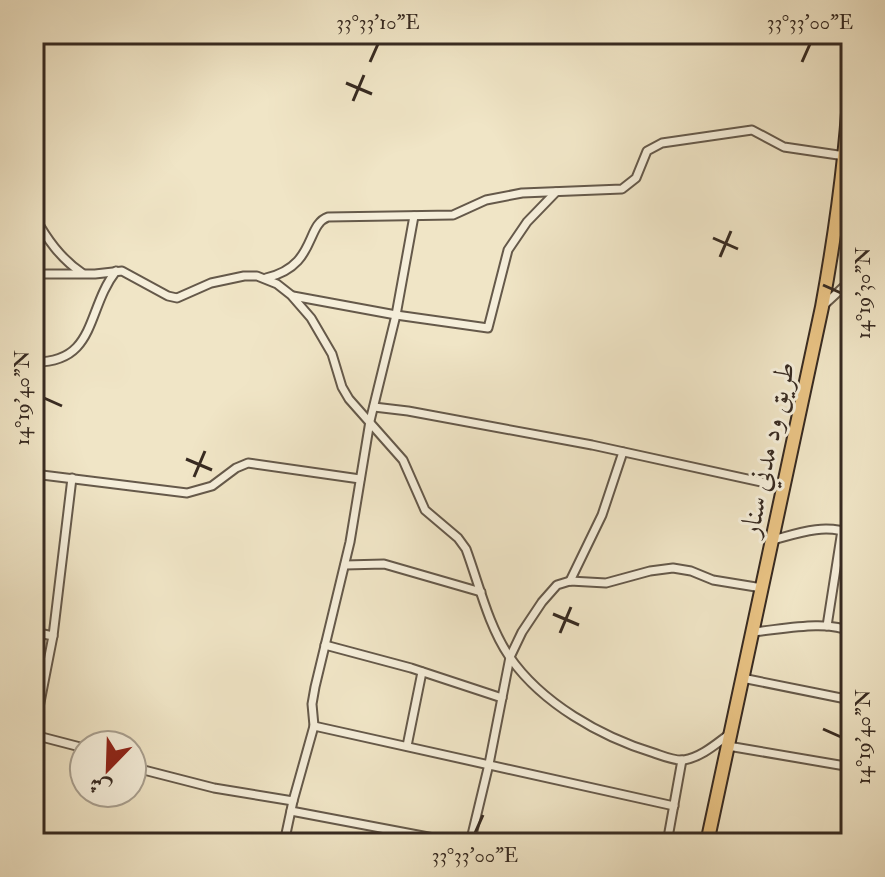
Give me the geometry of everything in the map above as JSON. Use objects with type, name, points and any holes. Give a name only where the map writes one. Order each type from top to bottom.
[{"type":"highway","name":"طريق ود مدني سنار","points":[[707,843],[836,231],[850,107],[851,61]]},
{"type":"street","points":[[34,274],[129,273],[177,298],[211,283],[244,276],[266,278],[280,275],[300,260],[322,219],[453,215],[486,200],[522,193],[622,189],[636,178],[647,151],[662,143],[741,130],[760,132],[784,147],[845,156]]},
{"type":"street","points":[[291,295],[488,328],[508,250],[527,222],[556,192]]},
{"type":"street","points":[[34,216],[55,249],[84,274]]},
{"type":"street","points":[[284,843],[314,726],[312,704],[345,565],[370,421],[396,315],[414,216]]},
{"type":"street","points":[[34,362],[66,357],[77,350],[108,281],[116,271]]},
{"type":"street","points":[[266,278],[291,295],[311,318],[326,343],[349,399],[403,460],[425,510],[458,538],[466,549],[496,633],[510,657],[542,691],[607,735],[641,749],[682,760],[730,739],[848,767],[851,730]]},
{"type":"street","points":[[822,307],[851,280]]},
{"type":"street","points":[[374,407],[623,452],[784,487]]},
{"type":"street","points":[[570,581],[602,515],[623,452]]},
{"type":"street","points":[[34,474],[187,493],[212,486],[248,463],[360,479]]},
{"type":"street","points":[[68,744],[34,734],[53,636],[72,478]]},
{"type":"street","points":[[773,540],[805,531],[847,532],[827,626]]},
{"type":"street","points":[[345,565],[384,564],[481,592]]},
{"type":"street","points":[[470,843],[510,657],[522,632],[557,585],[570,581],[606,583],[673,568],[713,580],[762,588]]},
{"type":"street","points":[[752,632],[837,626],[851,632]]},
{"type":"street","points":[[34,632],[53,636]]},
{"type":"street","points":[[325,645],[502,698]]},
{"type":"street","points":[[407,746],[422,672]]},
{"type":"street","points":[[742,678],[851,700]]},
{"type":"street","points":[[314,726],[674,806]]},
{"type":"street","points":[[667,843],[682,760]]},
{"type":"street","points":[[148,771],[214,788],[293,801]]},
{"type":"street","points":[[291,811],[460,843]]}]
